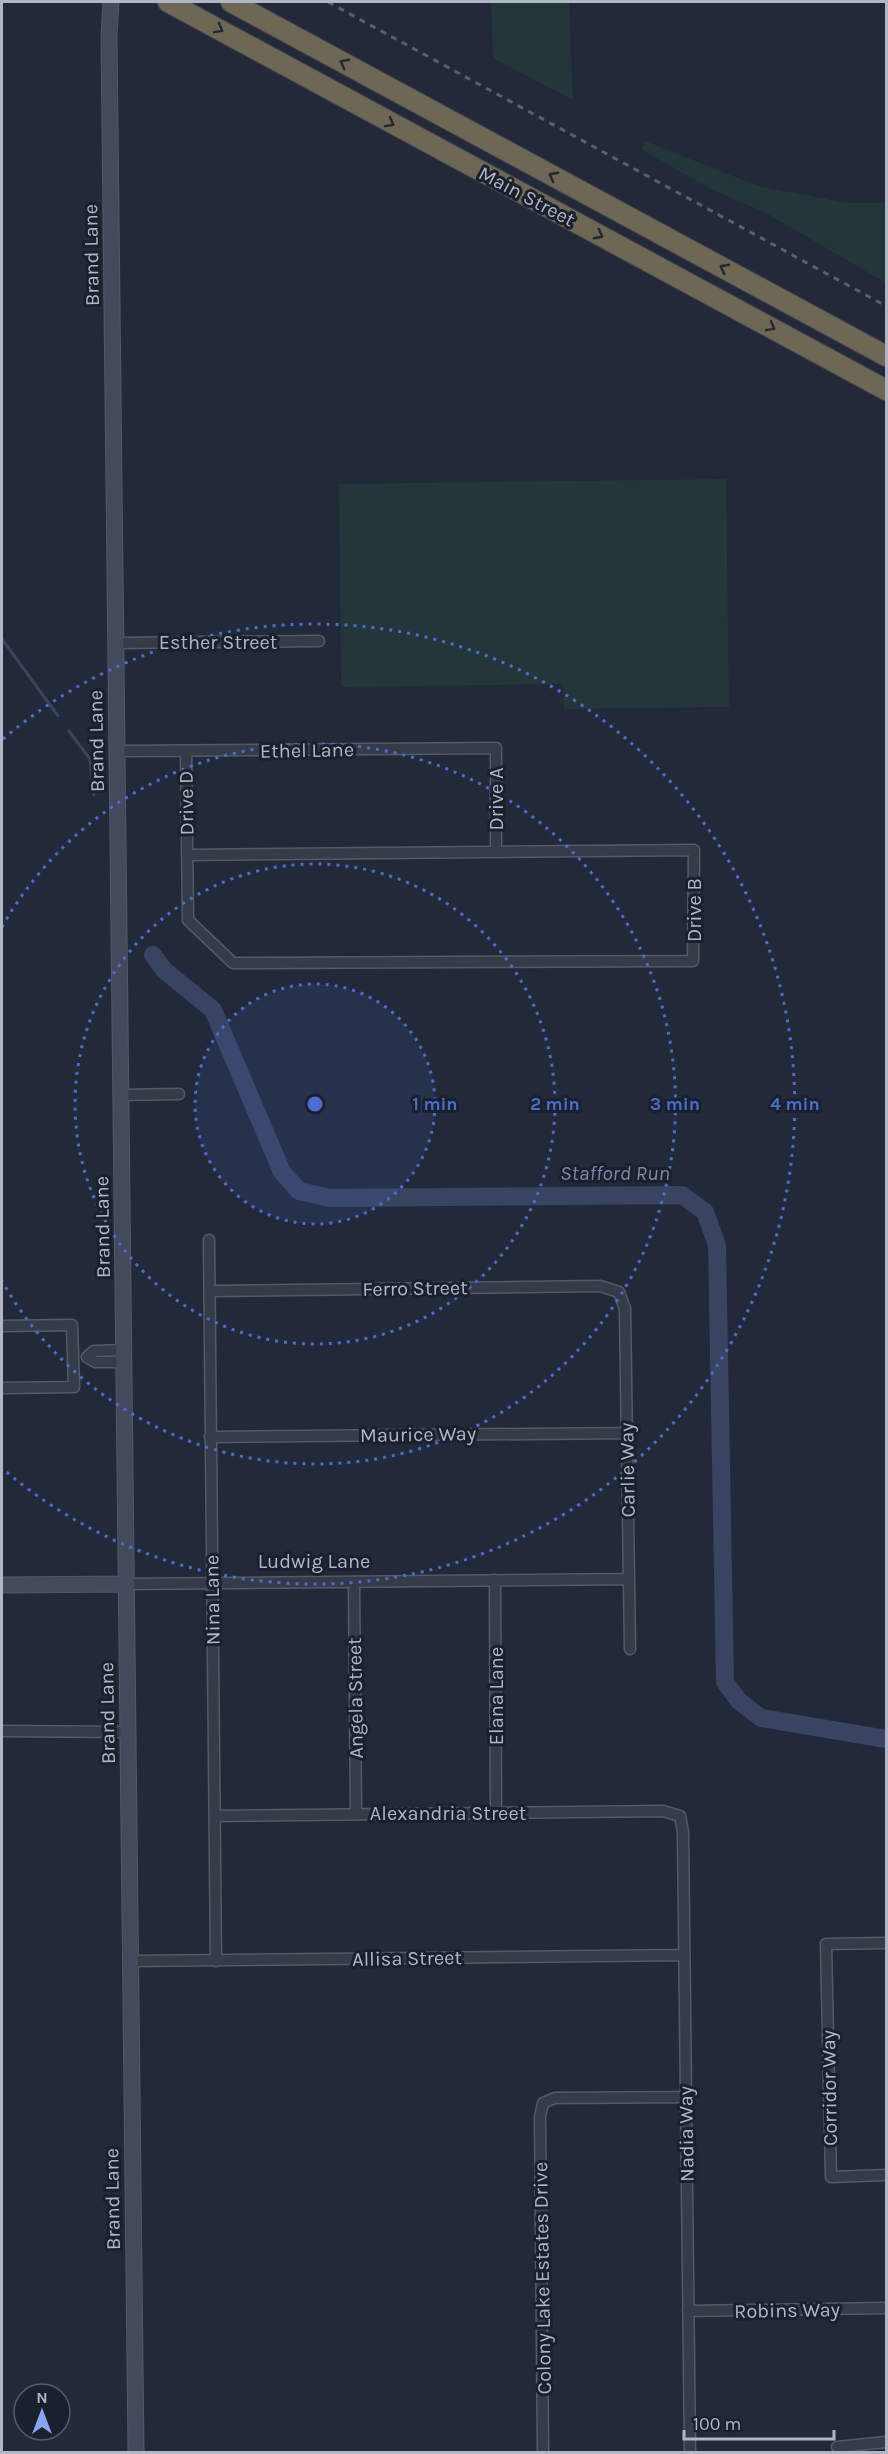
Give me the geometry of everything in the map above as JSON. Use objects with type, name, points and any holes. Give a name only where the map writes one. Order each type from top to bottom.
[{"type":"highway","name":"Main Street","points":[[168,2],[886,390]]},
{"type":"highway","name":"Main Street","points":[[231,2],[886,356]]},
{"type":"street","name":"Brand Lane","points":[[111,2],[109,37],[136,2452]]},
{"type":"street","name":"Esther Street","points":[[116,643],[319,641]]},
{"type":"street","name":"Ethel Lane","points":[[118,751],[496,748]]},
{"type":"street","name":"Drive A","points":[[496,748],[496,851]]},
{"type":"street","name":"Drive D","points":[[186,751],[187,855]]},
{"type":"street","name":"Drive B","points":[[694,850],[693,961],[233,963],[188,920],[187,855],[694,850]]},
{"type":"street","points":[[121,1095],[179,1094]]},
{"type":"street","name":"Nina Lane","points":[[209,1240],[216,1961]]},
{"type":"street","name":"Ferro Street","points":[[210,1291],[600,1286],[619,1292]]},
{"type":"street","name":"Carlie Way","points":[[619,1292],[625,1309],[630,1649]]},
{"type":"street","points":[[2,1326],[72,1325],[74,1388],[2,1388]]},
{"type":"street","points":[[73,1357],[87,1357],[95,1362],[124,1356]]},
{"type":"street","name":"Maurice Way","points":[[210,1437],[626,1432]]},
{"type":"street","name":"Ludwig Lane","points":[[2,1585],[628,1579]]},
{"type":"street","name":"Elana Lane","points":[[495,1580],[496,1813]]},
{"type":"street","name":"Angela Street","points":[[354,1582],[356,1814]]},
{"type":"street","points":[[2,1731],[129,1732]]},
{"type":"street","name":"Alexandria Street","points":[[215,1816],[663,1811],[680,1816]]},
{"type":"street","name":"Nadia Way","points":[[680,1816],[683,1832],[690,2452]]},
{"type":"street","name":"Corridor Way","points":[[886,1943],[826,1944],[831,2177],[886,2175]]},
{"type":"street","name":"Allisa Street","points":[[131,1961],[684,1955]]},
{"type":"street","name":"Colony Lake Estates Drive","points":[[543,2452],[540,2129],[543,2103],[555,2098],[685,2097]]},
{"type":"street","name":"Robins Way","points":[[688,2311],[886,2308]]},
{"type":"street","points":[[837,2447],[886,2442]]},
{"type":"shaded area","points":[[491,2],[569,2],[573,100],[493,58]]},
{"type":"shaded area","points":[[645,141],[758,186],[847,203],[886,203],[886,283],[766,213],[709,188],[642,150]]},
{"type":"shaded area","points":[[726,479],[729,707],[564,709],[563,684],[341,687],[339,484]]},
{"type":"waterway","name":"Stafford Run","points":[[2,639],[58,716]]},
{"type":"waterway","name":"Stafford Run","points":[[69,731],[90,759],[94,795]]},
{"type":"waterway","name":"Stafford Run","points":[[153,955],[164,970],[213,1010],[282,1172],[299,1191],[330,1198],[682,1195],[705,1212],[717,1245],[725,1682],[739,1701],[761,1718],[886,1739]]},
{"type":"railway","points":[[328,2],[886,306]]}]
